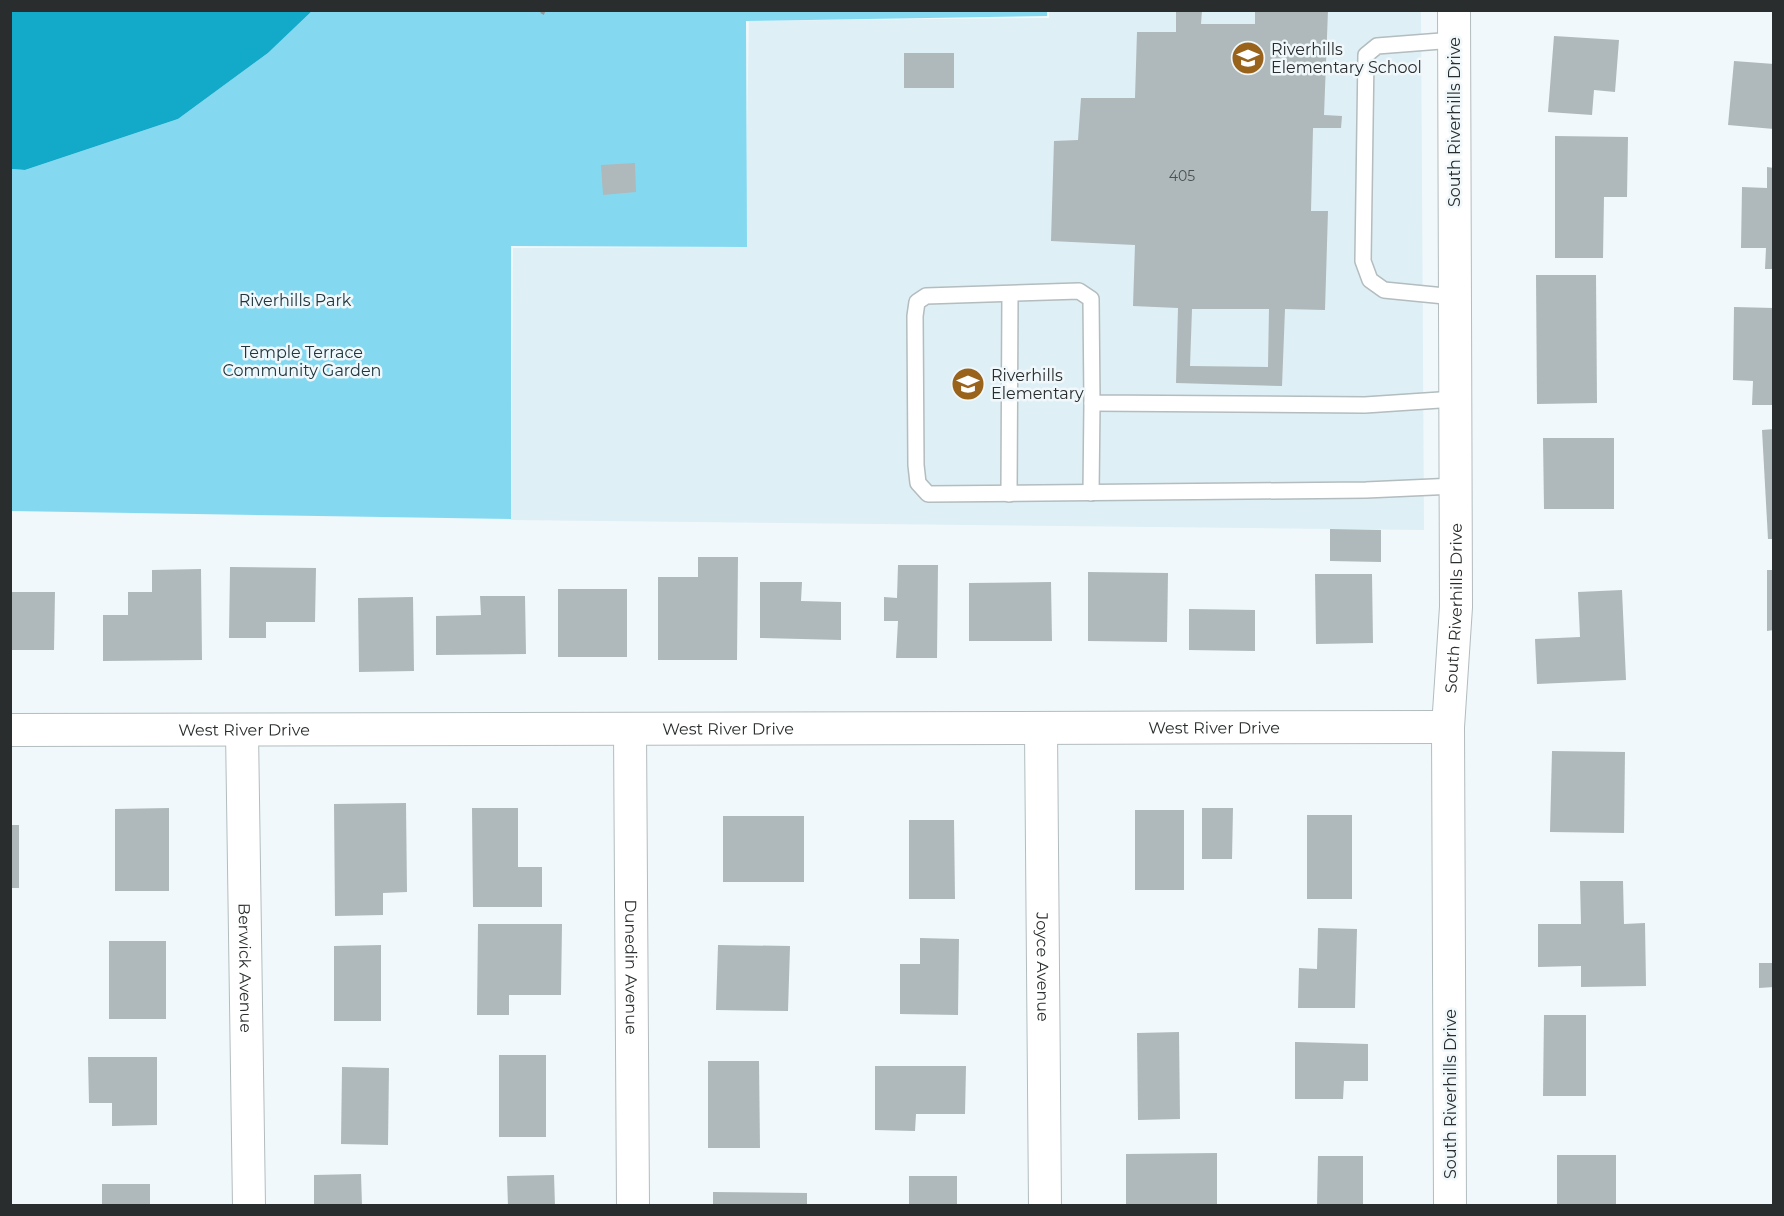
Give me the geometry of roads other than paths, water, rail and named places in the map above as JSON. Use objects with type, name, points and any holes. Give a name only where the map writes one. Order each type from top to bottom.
[{"type":"street","name":"South Riverhills Drive","points":[[1450,1206],[1448,727],[1456,607],[1454,26]]},
{"type":"street","name":"West River Drive","points":[[10,730],[1448,727]]},
{"type":"street","name":"Dunedin Avenue","points":[[630,729],[633,1206]]},
{"type":"street","name":"Joyce Avenue","points":[[1041,729],[1045,1206]]},
{"type":"street","name":"Berwick Avenue","points":[[242,731],[249,1206]]},
{"type":"lane","points":[[1454,26],[1377,46],[1366,55],[1363,261],[1370,280],[1384,290],[1455,297]]},
{"type":"lane","points":[[1091,493],[1091,299],[1079,291],[926,296],[917,302],[915,316],[918,483],[928,494],[1009,494],[1366,490],[1455,486]]},
{"type":"lane","points":[[1009,494],[1011,294]]},
{"type":"lane","points":[[1092,403],[1365,405],[1455,399]]},
{"type":"place","name":"Riverhills Elementary School","points":[[1248,58]]},
{"type":"place","name":"Riverhills Elementary","points":[[968,384]]},
{"type":"park label","name":"Riverhills Park","points":[[295,300]]},
{"type":"park label","name":"Temple Terrace Community Garden","points":[[302,361]]}]
